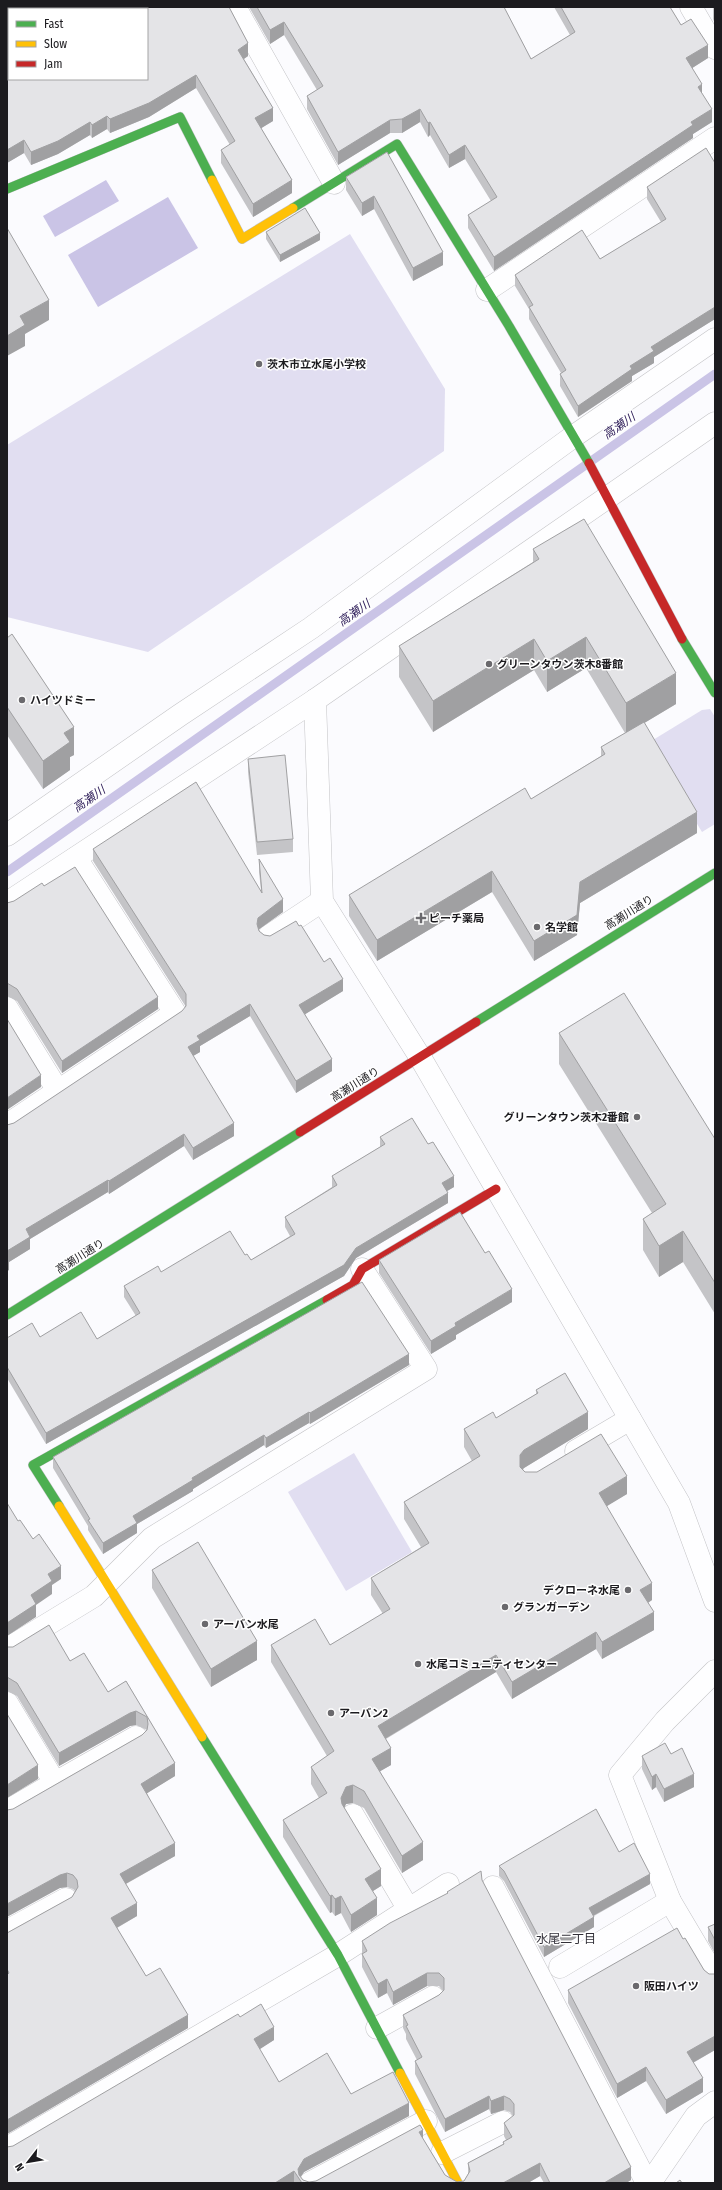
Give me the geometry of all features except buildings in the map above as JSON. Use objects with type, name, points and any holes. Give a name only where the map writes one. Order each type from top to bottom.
[{"type":"street","points":[[235,7],[334,183]]},
{"type":"street","points":[[691,7],[715,48]]},
{"type":"street","points":[[7,189],[180,117],[242,239],[397,144],[487,290],[574,436],[690,655],[715,693]]},
{"type":"street","points":[[487,290],[715,138]]},
{"type":"street","points":[[7,835],[311,628],[574,436],[715,339]]},
{"type":"street","points":[[7,903],[315,700],[715,423]]},
{"type":"street","points":[[315,700],[322,901],[420,1057],[679,1503],[715,1601]]},
{"type":"street","points":[[7,1125],[175,1013],[76,858]]},
{"type":"street","name":"高瀬川通り","points":[[7,1315],[715,873]]},
{"type":"street","points":[[269,936],[322,901]]},
{"type":"street","points":[[7,1008],[58,1091]]},
{"type":"street","points":[[458,2183],[338,1955],[33,1465],[353,1285],[362,1269],[496,1189]]},
{"type":"street","points":[[7,1649],[94,1596],[152,1538],[426,1369],[362,1269]]},
{"type":"street","points":[[558,1462],[630,1418]]},
{"type":"street","points":[[715,1671],[666,1721],[620,1775],[670,1901],[715,1977]]},
{"type":"street","points":[[7,1703],[55,1783]]},
{"type":"street","points":[[7,1811],[136,1737]]},
{"type":"street","points":[[353,1815],[409,1910]]},
{"type":"street","points":[[7,2148],[338,1955],[448,1884]]},
{"type":"street","points":[[493,1887],[647,2183]]},
{"type":"street","points":[[7,1931],[66,1899]]},
{"type":"street","points":[[560,1967],[670,1901]]},
{"type":"street","points":[[377,2028],[433,1997]]},
{"type":"street","points":[[650,2183],[696,2116],[715,2102]]},
{"type":"street","points":[[310,2183],[426,2121]]},
{"type":"street","points":[[442,2153],[503,2122]]},
{"type":"shaded area","points":[[106,180],[119,201],[55,237],[43,216]]},
{"type":"shaded area","points":[[168,197],[198,248],[98,307],[68,255]]},
{"type":"shaded area","points":[[350,234],[445,389],[444,451],[148,652],[7,617],[7,445]]},
{"type":"shaded area","points":[[710,709],[715,717],[715,824],[702,832],[648,743],[702,710]]},
{"type":"shaded area","points":[[354,1453],[412,1552],[346,1591],[288,1492]]},
{"type":"waterway","name":"高瀬川","points":[[7,872],[715,374]]},
{"type":"traffic: fast","points":[[7,189],[180,117],[212,180]]},
{"type":"traffic: fast","points":[[293,208],[397,144],[509,326],[589,463]]},
{"type":"traffic: fast","points":[[682,639],[715,693]]},
{"type":"traffic: fast","points":[[476,1022],[715,873]]},
{"type":"traffic: fast","points":[[7,1315],[300,1132]]},
{"type":"traffic: fast","points":[[59,1506],[33,1465],[327,1300]]},
{"type":"traffic: fast","points":[[202,1737],[338,1955],[400,2073]]},
{"type":"traffic: slow","points":[[212,180],[242,239],[293,208]]},
{"type":"traffic: slow","points":[[59,1506],[202,1737]]},
{"type":"traffic: slow","points":[[400,2073],[458,2183]]},
{"type":"traffic: jam","points":[[589,463],[682,639]]},
{"type":"traffic: jam","points":[[300,1132],[476,1022]]},
{"type":"traffic: jam","points":[[327,1300],[353,1285],[362,1269],[496,1189]]},
{"type":"place","name":"茨木市立水尾小学校","points":[[259,364]]},
{"type":"place","name":"グリーンタウン茨木8番館","points":[[489,664]]},
{"type":"place","name":"ハイツドミー","points":[[22,700]]},
{"type":"place","name":"ピーチ薬局","points":[[421,918]]},
{"type":"place","name":"名学館","points":[[537,927]]},
{"type":"place","name":"グリーンタウン茨木2番館","points":[[637,1117]]},
{"type":"place","name":"デクローネ水尾","points":[[628,1590]]},
{"type":"place","name":"グランガーデン","points":[[505,1607]]},
{"type":"place","name":"アーバン水尾","points":[[205,1624]]},
{"type":"place","name":"水尾コミュニティセンター","points":[[418,1664]]},
{"type":"place","name":"アーバン2","points":[[331,1713]]},
{"type":"place","name":"阪田ハイツ","points":[[636,1986]]},
{"type":"district","name":"水尾二丁目","points":[[566,1939]]}]
